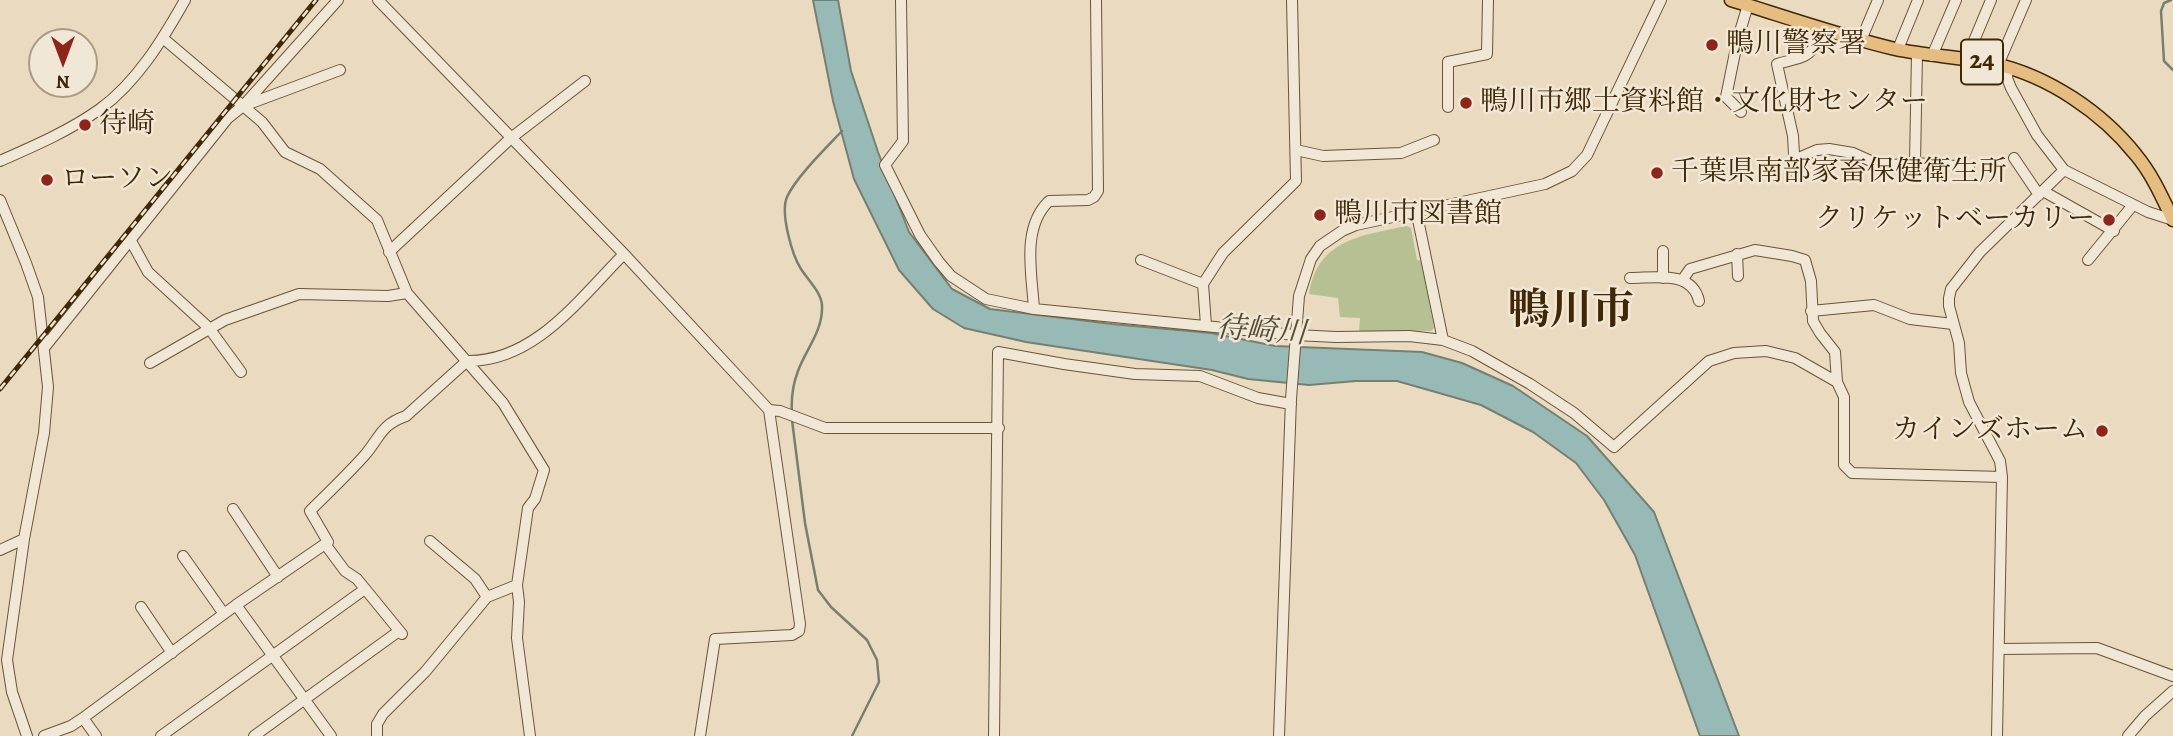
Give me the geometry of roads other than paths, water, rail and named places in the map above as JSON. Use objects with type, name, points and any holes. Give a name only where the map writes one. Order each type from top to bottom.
[{"type":"main road","name":"24","points":[[1731,0],[1898,49],[2003,66],[2056,89],[2102,121],[2136,155],[2151,177],[2173,220]]},
{"type":"street","points":[[0,161],[76,125],[102,108],[130,80],[164,39],[185,0]]},
{"type":"street","points":[[44,348],[229,118],[243,106],[338,0]]},
{"type":"street","points":[[378,0],[774,411],[825,428],[999,428]]},
{"type":"street","points":[[901,0],[902,141],[885,165],[920,235],[951,276],[986,299],[1034,309],[1295,336],[1409,336],[1443,340],[1472,351],[1530,384],[1574,412],[1614,447],[1696,372],[1709,361],[1721,356],[1751,352],[1779,353],[1796,358],[1837,382]]},
{"type":"street","points":[[1034,309],[1031,236],[1035,220],[1049,201],[1088,200],[1098,191],[1096,0]]},
{"type":"street","points":[[1206,325],[1203,284],[1223,253],[1293,186],[1297,175],[1292,0]]},
{"type":"street","points":[[1448,107],[1448,62],[1487,54],[1488,0]]},
{"type":"street","points":[[1279,736],[1295,336],[1299,296],[1311,259],[1320,246],[1356,225],[1551,182],[1579,165],[1605,121],[1661,0]]},
{"type":"street","points":[[1861,40],[1878,0]]},
{"type":"street","points":[[1898,49],[1918,0]]},
{"type":"street","points":[[1932,56],[1956,0]]},
{"type":"street","points":[[1966,60],[1991,0]]},
{"type":"street","points":[[2026,0],[2003,66],[2011,88],[2037,135],[2064,170],[2133,205],[2173,220]]},
{"type":"street","points":[[1741,112],[1726,97],[1748,5]]},
{"type":"street","points":[[1795,173],[1796,159],[1777,64],[1809,54],[1816,47],[1822,28]]},
{"type":"street","points":[[164,39],[262,122],[285,152],[320,169],[377,220],[407,293],[503,403],[544,470],[535,499],[528,508],[517,585],[517,638],[530,736]]},
{"type":"street","points":[[1915,163],[1917,53]]},
{"type":"street","points":[[243,106],[340,70]]},
{"type":"street","points":[[389,252],[510,138],[585,81]]},
{"type":"street","points":[[1296,149],[1323,156],[1401,153],[1434,140]]},
{"type":"street","points":[[1796,159],[1817,150],[1829,149],[1853,153],[1882,166],[1915,163],[1969,167]]},
{"type":"street","points":[[2014,158],[2041,193],[2114,231]]},
{"type":"street","points":[[1997,736],[2002,477],[2000,461],[1969,402],[1961,373],[1959,343],[1949,306],[1951,289],[1980,252],[2064,170]]},
{"type":"street","points":[[0,200],[34,285],[48,377],[47,410],[24,539],[7,660],[12,692],[27,736]]},
{"type":"street","points":[[2088,260],[2133,205]]},
{"type":"street","points":[[1416,210],[1443,340]]},
{"type":"street","points":[[131,241],[148,272],[209,328],[241,372]]},
{"type":"street","points":[[1683,279],[1690,269],[1755,250],[1805,260],[1811,281],[1811,311],[1815,326],[1835,352],[1837,382],[1844,397],[1844,465],[1852,473],[2002,477]]},
{"type":"street","points":[[1663,251],[1663,278]]},
{"type":"street","points":[[44,736],[71,726],[83,718],[236,605],[328,542],[310,511],[365,455],[383,428],[405,416],[467,361],[485,361],[519,349],[545,334],[624,254]]},
{"type":"street","points":[[1737,254],[1738,276]]},
{"type":"street","points":[[1141,260],[1203,284]]},
{"type":"street","points":[[1630,278],[1683,279],[1696,291],[1699,301]]},
{"type":"street","points":[[150,363],[209,328],[243,312],[299,294],[388,296],[407,293]]},
{"type":"street","points":[[1811,311],[1874,305],[1910,318],[1953,324]]},
{"type":"street","points":[[994,736],[998,352],[1135,374],[1200,376],[1258,398],[1291,402]]},
{"type":"street","points":[[700,736],[715,639],[792,635],[799,631],[774,411]]},
{"type":"street","points":[[233,509],[278,576]]},
{"type":"street","points":[[0,550],[24,539]]},
{"type":"street","points":[[430,541],[475,579],[487,597]]},
{"type":"street","points":[[254,736],[400,633],[357,579],[345,572],[325,544]]},
{"type":"street","points":[[183,556],[224,614]]},
{"type":"street","points":[[377,736],[377,724],[383,714],[425,673],[487,597],[517,585]]},
{"type":"street","points":[[161,736],[365,589]]},
{"type":"street","points":[[236,605],[330,736]]},
{"type":"street","points":[[141,607],[172,653]]},
{"type":"street","points":[[1999,649],[2097,648],[2173,676]]},
{"type":"street","points":[[2128,736],[2144,716],[2173,691]]},
{"type":"street","points":[[83,718],[96,736]]},
{"type":"water","points":[[813,0],[838,0],[851,71],[909,232],[952,289],[990,309],[1211,333],[1275,346],[1422,352],[1462,363],[1513,386],[1587,436],[1654,512],[1739,736],[1700,736],[1635,555],[1604,500],[1576,463],[1533,432],[1481,405],[1397,381],[1309,385],[1248,379],[1212,370],[1026,342],[964,328],[933,309],[899,270],[854,179],[833,101]]},
{"type":"waterway","points":[[2171,0],[2164,3],[2161,11],[2164,61],[2173,70]]},
{"type":"waterway","points":[[792,414],[795,381],[820,324],[822,306],[817,291],[794,254],[786,223],[785,204],[797,180],[842,131]]},
{"type":"waterway","points":[[792,420],[805,523],[818,590],[831,607],[867,640],[877,660],[879,682],[852,736]]},
{"type":"railway","points":[[0,389],[316,0]]},
{"type":"place","name":"鴨川警察署","points":[[1712,45]]},
{"type":"place","name":"鴨川市郷土資料館・文化財センター","points":[[1466,103]]},
{"type":"place","name":"待崎","points":[[85,125]]},
{"type":"place","name":"千葉県南部家畜保健衛生所","points":[[1657,173]]},
{"type":"place","name":"ローソン","points":[[47,180]]},
{"type":"place","name":"鴨川市図書館","points":[[1320,215]]},
{"type":"place","name":"クリケットベーカリー","points":[[2109,220]]},
{"type":"place","name":"カインズホーム","points":[[2102,431]]},
{"type":"district","name":"鴨川市","points":[[1571,313]]},
{"type":"water label","name":"待崎川","points":[[1261,332]]}]
